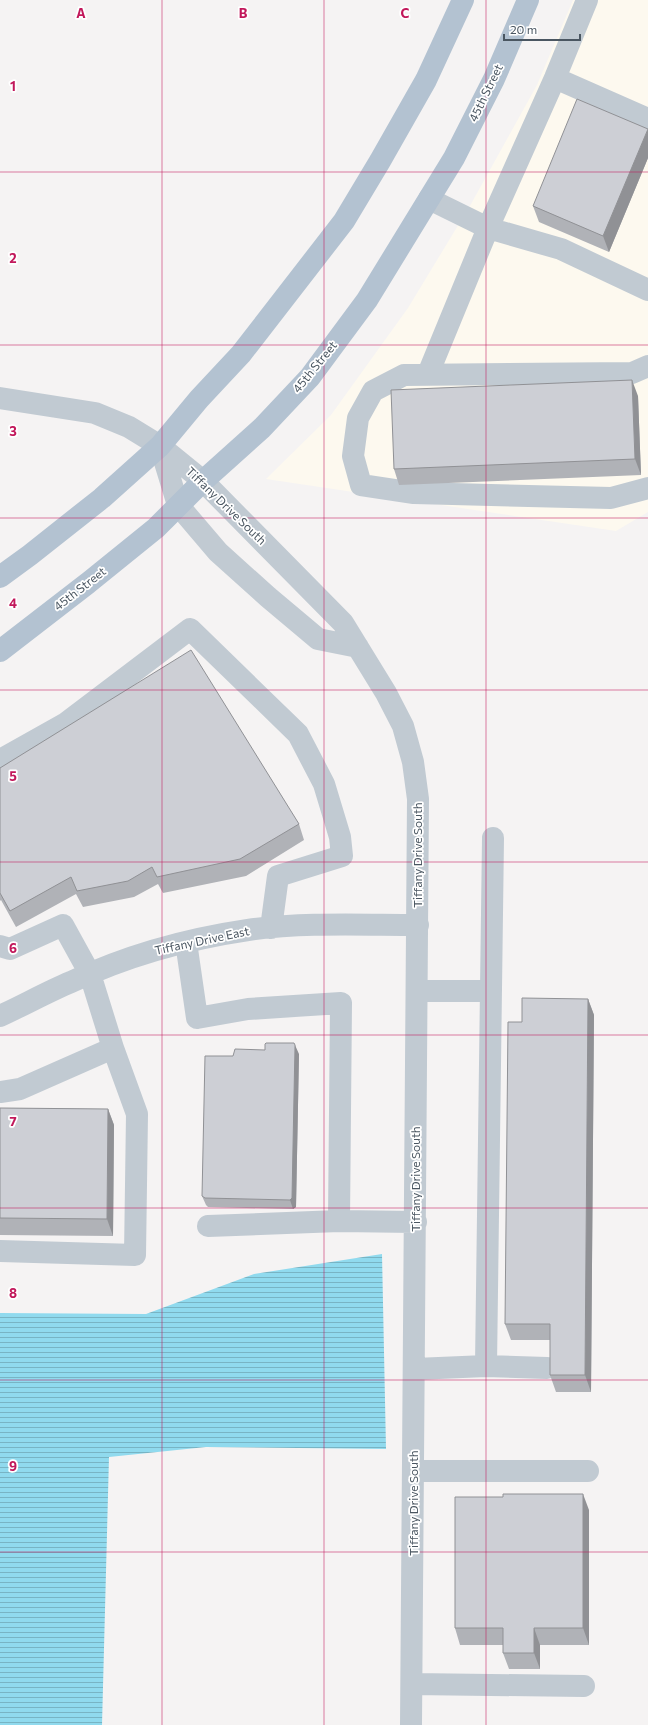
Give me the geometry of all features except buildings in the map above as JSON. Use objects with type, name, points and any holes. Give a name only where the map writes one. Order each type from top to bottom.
[{"type":"main road","points":[[0,577],[102,498],[160,446],[199,399],[241,354],[344,220],[380,161],[426,80],[463,0]]},
{"type":"main road","name":"45th Street","points":[[0,651],[156,528],[203,481],[262,428],[310,376],[367,300],[454,158],[494,79],[528,0]]},
{"type":"street","points":[[428,374],[488,228],[555,78],[587,0]]},
{"type":"street","points":[[555,78],[648,118]]},
{"type":"street","points":[[429,199],[488,228],[561,249],[648,290]]},
{"type":"street","points":[[648,366],[632,373],[404,375],[373,391],[358,418],[353,456],[361,485],[414,493],[611,498],[648,488]]},
{"type":"street","points":[[0,398],[95,413],[130,427],[160,446]]},
{"type":"street","name":"Tiffany Drive South","points":[[160,446],[203,481],[344,623],[395,709],[403,726],[413,762],[418,799],[418,925],[411,1725]]},
{"type":"street","name":"Tiffany Drive South","points":[[160,446],[178,505],[218,552],[318,639],[358,647]]},
{"type":"street","points":[[0,760],[66,723],[190,629],[298,734],[324,784],[340,837],[342,856],[278,876],[271,928]]},
{"type":"street","points":[[486,1366],[494,838]]},
{"type":"street","name":"Tiffany Drive East","points":[[0,1016],[114,964],[186,942],[248,930],[318,924],[418,925]]},
{"type":"street","points":[[0,946],[10,949],[62,925],[90,974],[113,1048],[137,1114],[135,1255],[0,1251]]},
{"type":"street","points":[[186,942],[197,1018],[248,1009],[341,1003],[339,1222]]},
{"type":"street","points":[[417,991],[491,991]]},
{"type":"street","points":[[0,1092],[20,1090],[113,1048]]},
{"type":"street","points":[[208,1226],[339,1222],[416,1222]]},
{"type":"street","points":[[415,1369],[486,1366],[547,1368]]},
{"type":"street","points":[[414,1471],[588,1471]]},
{"type":"street","points":[[412,1684],[584,1686]]},
{"type":"shaded area","points":[[573,0],[648,0],[648,512],[616,531],[266,479],[331,415],[408,308],[471,204],[537,85]]},
{"type":"water","points":[[382,1254],[386,1449],[206,1447],[109,1457],[102,1725],[0,1725],[0,1313],[146,1314],[254,1274]]}]
